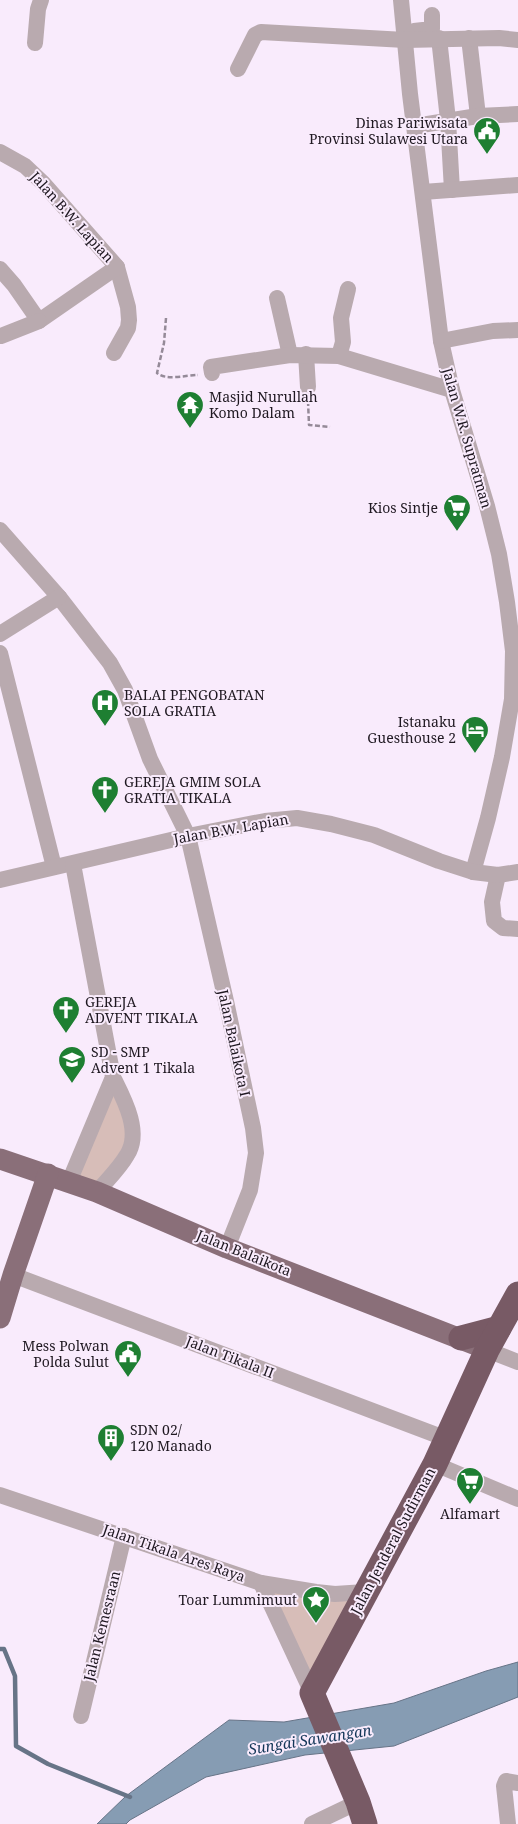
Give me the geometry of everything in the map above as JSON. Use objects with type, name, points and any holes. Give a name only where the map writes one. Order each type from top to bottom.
[{"type":"highway","name":"Jalan Jenderal Sudirman","points":[[313,1697],[365,1592],[447,1439],[487,1350],[518,1294]]},
{"type":"highway","points":[[461,1338],[499,1328]]},
{"type":"highway","points":[[313,1697],[358,1805]]},
{"type":"main road","name":"Jalan Balaikota","points":[[0,1159],[97,1192],[227,1248],[461,1338],[487,1350]]},
{"type":"main road","points":[[0,1318],[48,1174]]},
{"type":"street","points":[[35,43],[38,9],[41,0]]},
{"type":"street","name":"Jalan W.R. Supratman","points":[[400,0],[442,341],[452,390],[487,506],[499,554],[508,602],[513,651],[512,699],[502,757],[473,872]]},
{"type":"street","points":[[404,36],[432,29],[432,15]]},
{"type":"street","points":[[238,69],[255,35],[261,32],[518,40]]},
{"type":"street","points":[[439,38],[448,120],[452,190]]},
{"type":"street","points":[[469,38],[478,116]]},
{"type":"street","points":[[415,126],[478,116],[518,114]]},
{"type":"street","name":"Jalan B.W. Lapian","points":[[0,152],[25,166],[43,183],[117,267],[128,307],[129,320],[128,328],[114,353]]},
{"type":"street","points":[[423,192],[518,185]]},
{"type":"street","name":"Jalan B.W. Lapian","points":[[1,336],[39,321],[117,267]]},
{"type":"street","points":[[0,269],[14,285],[39,321]]},
{"type":"street","points":[[339,356],[342,342],[341,318],[348,289]]},
{"type":"street","points":[[277,298],[308,387]]},
{"type":"street","points":[[442,341],[493,331],[518,330]]},
{"type":"street","points":[[212,373],[211,367],[298,355],[339,356],[452,390]]},
{"type":"street","name":"Jalan Balaikota I","points":[[0,530],[59,597],[110,663],[121,683],[150,759],[188,836],[235,1045],[256,1153],[250,1190],[227,1248]]},
{"type":"street","points":[[0,634],[59,597]]},
{"type":"street","points":[[0,653],[54,867]]},
{"type":"street","name":"Jalan B.W. Lapian","points":[[0,880],[188,836],[265,821],[297,818],[374,835],[439,861],[473,872],[498,875],[518,872]]},
{"type":"street","points":[[72,864],[113,1077],[124,1098],[133,1130],[132,1144],[128,1154],[97,1192]]},
{"type":"street","points":[[498,875],[492,902],[494,921],[503,928],[518,929]]},
{"type":"street","points":[[69,1182],[113,1077]]},
{"type":"street","name":"Jalan Tikala II","points":[[13,1275],[447,1439]]},
{"type":"street","points":[[487,1350],[518,1362]]},
{"type":"street","points":[[434,1464],[518,1499]]},
{"type":"street","name":"Jalan Tikala Ares Raya","points":[[0,1495],[261,1583],[313,1697]]},
{"type":"street","name":"Jalan Kemesraan","points":[[81,1716],[124,1536]]},
{"type":"street","points":[[261,1583],[335,1594],[365,1592]]},
{"type":"street","points":[[508,1824],[504,1786],[506,1781],[518,1783]]},
{"type":"street","points":[[312,1824],[358,1805]]},
{"type":"path","points":[[166,318],[164,343],[157,373],[165,376],[212,373]]},
{"type":"path","points":[[308,387],[309,424],[330,427]]},
{"type":"shaded area","points":[[113,1082],[131,1135],[97,1188],[77,1183]]},
{"type":"shaded area","points":[[266,1586],[361,1594],[312,1686]]},
{"type":"water","name":"Sungai Sawangan","points":[[518,1662],[518,1697],[394,1746],[305,1755],[206,1777],[126,1824],[97,1824],[126,1796],[229,1720],[284,1722],[394,1703],[486,1671]]},
{"type":"waterway","points":[[0,1649],[4,1649],[15,1676],[16,1746],[48,1764],[130,1797]]},
{"type":"place","name":"Dinas Pariwisata Provinsi Sulawesi Utara","points":[[487,155]]},
{"type":"place","name":"Masjid Nurullah Komo Dalam","points":[[190,429]]},
{"type":"place","name":"Kios Sintje","points":[[457,532]]},
{"type":"place","name":"BALAI PENGOBATAN SOLA GRATIA","points":[[105,727]]},
{"type":"place","name":"Istanaku Guesthouse 2","points":[[475,754]]},
{"type":"place","name":"GEREJA GMIM SOLA GRATIA TIKALA","points":[[105,814]]},
{"type":"place","name":"GEREJA ADVENT TIKALA","points":[[66,1034]]},
{"type":"place","name":"SD - SMP Advent 1 Tikala","points":[[72,1084]]},
{"type":"place","name":"Mess Polwan Polda Sulut","points":[[128,1378]]},
{"type":"place","name":"SDN 02/ 120 Manado","points":[[111,1462]]},
{"type":"place","name":"Alfamart","points":[[470,1505]]},
{"type":"place","name":"Toar Lummimuut","points":[[316,1624]]}]
